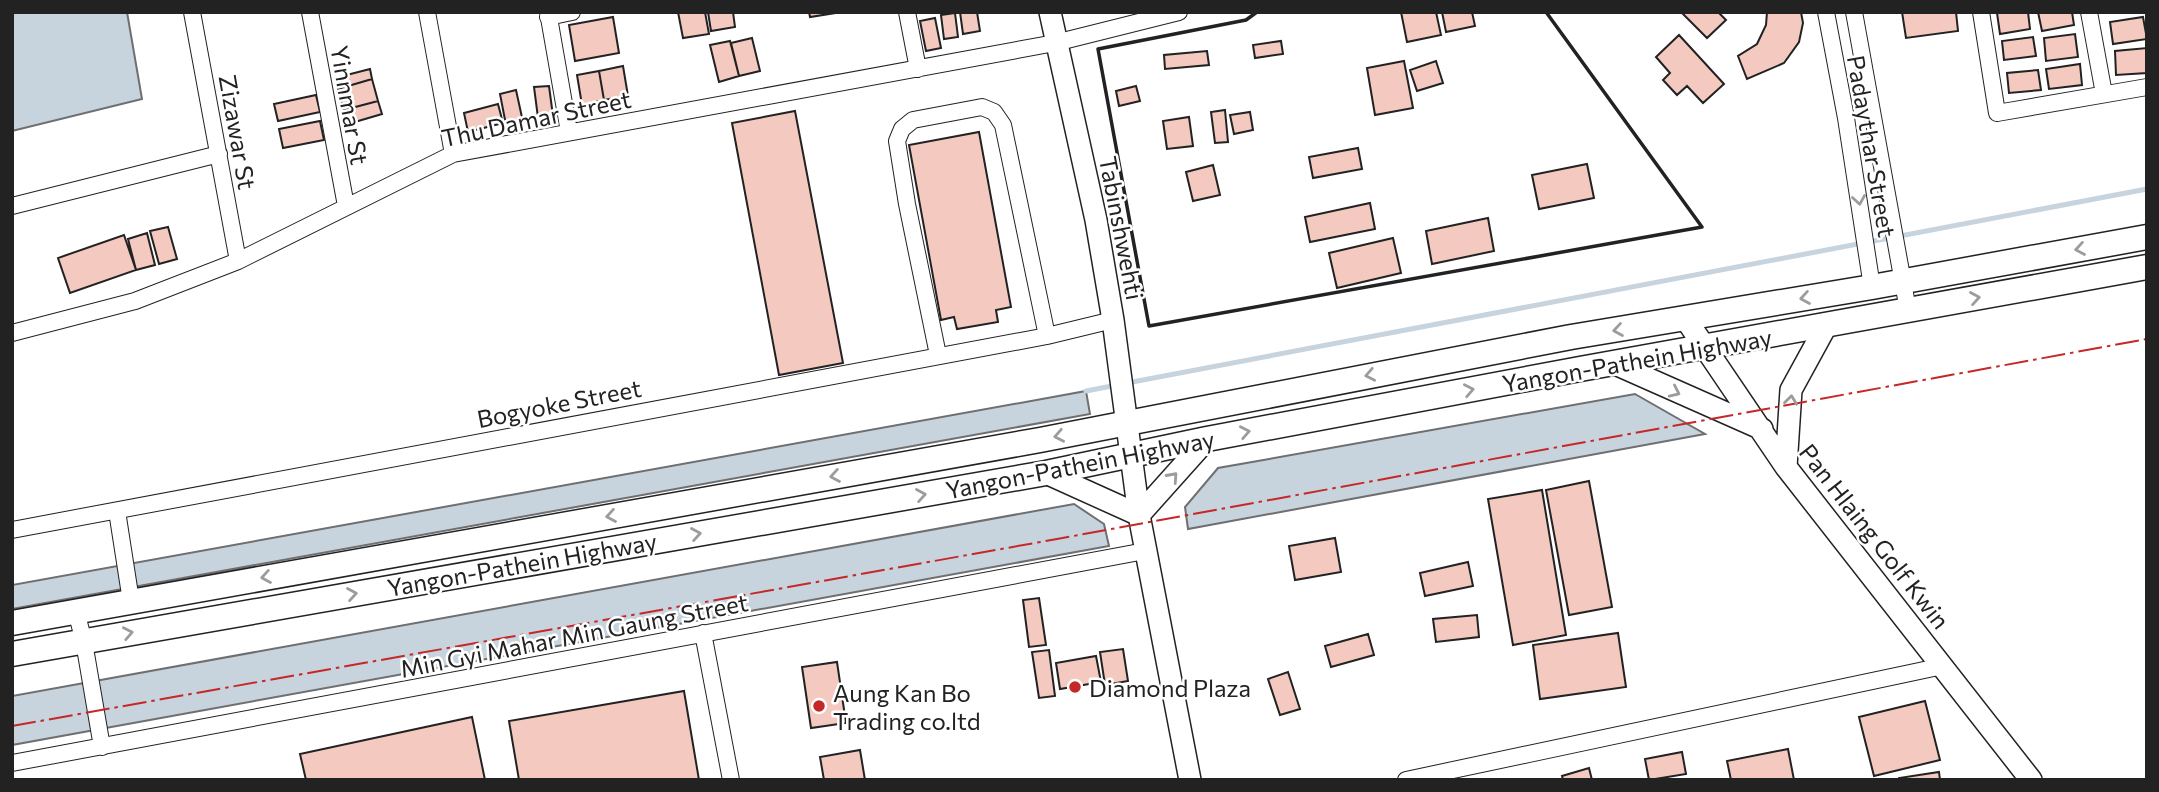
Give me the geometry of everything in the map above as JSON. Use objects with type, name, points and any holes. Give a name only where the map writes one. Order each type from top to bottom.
[{"type":"main road","name":"Yangon-Pathein Highway","points":[[12,623],[131,599],[1126,423],[1571,337],[1872,287],[2147,236]]},
{"type":"main road","name":"Yangon-Pathein Highway","points":[[12,654],[85,648],[1046,473],[1207,439],[1613,363],[2147,267]]},
{"type":"street","name":"Zizawar St","points":[[192,12],[238,261]]},
{"type":"street","name":"Yinnmar St","points":[[310,12],[346,206]]},
{"type":"street","points":[[427,12],[453,154]]},
{"type":"street","points":[[569,132],[548,15],[572,12]]},
{"type":"street","points":[[907,12],[918,69]]},
{"type":"street","name":"Tabinshwehti","points":[[1050,12],[1096,220],[1113,320],[1145,551],[1190,780]]},
{"type":"street","name":"Thu Damar Street","points":[[12,333],[135,301],[238,261],[453,154],[1055,43],[1180,12]]},
{"type":"street","name":"Padaythar Street","points":[[1826,12],[1846,118],[1872,287]]},
{"type":"street","name":"Padaythar Street","points":[[1854,12],[1908,310]]},
{"type":"street","points":[[1981,12],[1997,113],[2147,87]]},
{"type":"street","points":[[2090,12],[2104,94]]},
{"type":"street","points":[[938,355],[897,141],[902,128],[913,120],[982,107],[995,112],[1003,125],[1046,336]]},
{"type":"street","points":[[12,206],[219,154]]},
{"type":"street","name":"Pan Hlaing Golf Kwin","points":[[1685,318],[1786,467],[2032,780]]},
{"type":"street","name":"Bogyoke Street","points":[[12,530],[1046,336],[1113,320]]},
{"type":"street","points":[[1786,467],[1791,390],[1826,326]]},
{"type":"street","points":[[1613,363],[1762,429]]},
{"type":"street","points":[[1046,473],[1139,515],[1207,439]]},
{"type":"street","points":[[117,512],[131,599]]},
{"type":"street","name":"Min Gyi Mahar Min Gaung Street","points":[[12,763],[1145,551]]},
{"type":"street","points":[[76,611],[102,747]]},
{"type":"street","points":[[703,633],[731,780]]},
{"type":"street","points":[[1406,780],[1942,666]]},
{"type":"shaded area","points":[[12,12],[127,12],[142,99],[12,131]]},
{"type":"shaded area","points":[[1086,391],[1090,414],[12,609],[12,585]]},
{"type":"shaded area","points":[[1635,394],[1705,434],[1188,529],[1185,507],[1218,468]]},
{"type":"shaded area","points":[[1074,504],[1104,524],[1109,546],[12,745],[12,696]]},
{"type":"building","points":[[678,12],[705,12],[709,34],[683,38]]},
{"type":"building","points":[[708,12],[733,12],[735,27],[711,31]]},
{"type":"building","points":[[809,12],[842,12],[810,17]]},
{"type":"building","points":[[960,12],[977,12],[980,31],[963,34]]},
{"type":"building","points":[[1401,12],[1436,12],[1441,35],[1407,42]]},
{"type":"building","points":[[1442,12],[1472,12],[1475,26],[1446,32]]},
{"type":"building","points":[[1718,12],[1726,20],[1707,38],[1683,14]]},
{"type":"building","points":[[1767,12],[1801,12],[1803,23],[1799,42],[1784,63],[1747,79],[1738,56],[1757,44],[1766,25]]},
{"type":"building","points":[[1902,12],[1956,12],[1958,31],[1906,38]]},
{"type":"building","points":[[2028,12],[2030,29],[2000,34],[1997,13]]},
{"type":"building","points":[[2038,12],[2072,12],[2074,25],[2042,31]]},
{"type":"building","points":[[955,13],[958,37],[944,39],[941,15]]},
{"type":"building","points":[[613,17],[619,53],[575,61],[569,25]]},
{"type":"building","points":[[2143,17],[2147,39],[2113,44],[2110,22]]},
{"type":"building","points":[[935,18],[941,48],[926,51],[920,21]]},
{"type":"building","points":[[2075,34],[2078,57],[2046,61],[2044,38]]},
{"type":"building","points":[[1679,35],[1724,84],[1703,103],[1687,86],[1677,95],[1663,80],[1670,73],[1656,57]]},
{"type":"building","points":[[2033,37],[2036,56],[2004,60],[2002,41]]},
{"type":"building","points":[[752,38],[760,71],[739,76],[731,43]]},
{"type":"building","points":[[730,41],[739,76],[719,82],[710,45]]},
{"type":"building","points":[[1281,41],[1283,54],[1255,58],[1253,45]]},
{"type":"building","points":[[2147,48],[2147,73],[2116,75],[2115,51]]},
{"type":"building","points":[[1207,51],[1209,65],[1165,69],[1164,55]]},
{"type":"building","points":[[1404,61],[1413,108],[1375,115],[1367,68]]},
{"type":"building","points":[[1436,61],[1443,83],[1417,91],[1410,70]]},
{"type":"building","points":[[2080,64],[2082,85],[2049,89],[2046,69]]},
{"type":"building","points":[[623,66],[628,96],[604,100],[599,71]]},
{"type":"building","points":[[370,69],[372,79],[338,89],[335,78]]},
{"type":"building","points":[[2038,70],[2041,90],[2009,93],[2007,73]]},
{"type":"building","points":[[599,71],[604,100],[582,105],[577,75]]},
{"type":"building","points":[[372,79],[378,101],[344,110],[338,89]]},
{"type":"building","points":[[549,86],[553,116],[538,118],[534,87]]},
{"type":"building","points":[[1136,86],[1140,101],[1119,106],[1116,91]]},
{"type":"building","points":[[516,90],[523,122],[506,125],[500,94]]},
{"type":"building","points":[[316,95],[320,112],[278,121],[274,104]]},
{"type":"building","points":[[378,101],[382,114],[348,124],[344,110]]},
{"type":"building","points":[[498,104],[503,123],[468,132],[464,113]]},
{"type":"building","points":[[1225,110],[1228,142],[1215,143],[1211,112]]},
{"type":"building","points":[[795,111],[843,363],[779,375],[732,123]]},
{"type":"building","points":[[1250,112],[1253,130],[1234,134],[1230,115]]},
{"type":"building","points":[[1189,117],[1193,146],[1167,149],[1163,121]]},
{"type":"building","points":[[320,121],[324,140],[283,148],[279,129]]},
{"type":"building","points":[[979,132],[1011,307],[996,310],[998,322],[957,329],[954,317],[941,320],[909,145]]},
{"type":"building","points":[[1358,148],[1362,169],[1313,178],[1309,157]]},
{"type":"building","points":[[1587,164],[1594,198],[1539,209],[1532,175]]},
{"type":"building","points":[[1213,165],[1220,195],[1193,201],[1186,172]]},
{"type":"building","points":[[1370,203],[1375,229],[1310,242],[1305,217]]},
{"type":"building","points":[[1488,218],[1494,251],[1432,264],[1426,231]]},
{"type":"building","points":[[168,227],[177,259],[159,264],[150,231]]},
{"type":"building","points":[[147,233],[155,265],[136,270],[128,239]]},
{"type":"building","points":[[124,235],[136,270],[70,293],[58,258]]},
{"type":"building","points":[[1393,238],[1401,273],[1337,288],[1329,253]]},
{"type":"building","points":[[1589,481],[1612,607],[1569,615],[1546,490]]},
{"type":"building","points":[[1542,490],[1566,635],[1513,645],[1488,499]]},
{"type":"building","points":[[1335,538],[1341,572],[1295,580],[1289,546]]},
{"type":"building","points":[[1468,562],[1473,586],[1425,596],[1420,573]]},
{"type":"building","points":[[1039,598],[1046,645],[1029,647],[1023,600]]},
{"type":"building","points":[[1477,615],[1479,637],[1436,642],[1433,619]]},
{"type":"building","points":[[1618,633],[1626,687],[1540,699],[1533,645]]},
{"type":"building","points":[[1368,634],[1374,655],[1331,667],[1325,646]]},
{"type":"building","points":[[1123,649],[1128,681],[1105,685],[1100,652]]},
{"type":"building","points":[[1049,650],[1055,696],[1039,698],[1032,652]]},
{"type":"building","points":[[1096,656],[1101,682],[1060,689],[1056,663]]},
{"type":"building","points":[[837,662],[846,723],[811,728],[802,667]]},
{"type":"building","points":[[1288,672],[1300,709],[1280,715],[1268,679]]},
{"type":"building","points":[[684,691],[699,780],[519,780],[509,721]]},
{"type":"building","points":[[1925,701],[1940,760],[1874,776],[1859,717]]},
{"type":"building","points":[[472,717],[485,780],[306,780],[300,754]]},
{"type":"building","points":[[1788,749],[1794,780],[1731,780],[1727,761]]},
{"type":"building","points":[[860,750],[865,780],[824,780],[820,757]]},
{"type":"building","points":[[1682,752],[1686,774],[1649,780],[1645,759]]},
{"type":"building","points":[[1589,768],[1592,780],[1563,780],[1562,776]]},
{"type":"building","points":[[1939,772],[1940,780],[1899,780],[1899,778]]},
{"type":"waterway","points":[[1127,383],[2147,189]]},
{"type":"waterway","points":[[1086,391],[1117,385]]},
{"type":"wall","points":[[1257,12],[1246,20],[1098,49],[1149,326],[1702,227],[1546,12]]},
{"type":"power","points":[[12,726],[1057,539],[2147,339]]},
{"type":"place","name":"Diamond Plaza","points":[[1075,687]]},
{"type":"place","name":"Aung Kan Bo Trading co.ltd","points":[[819,706]]}]
